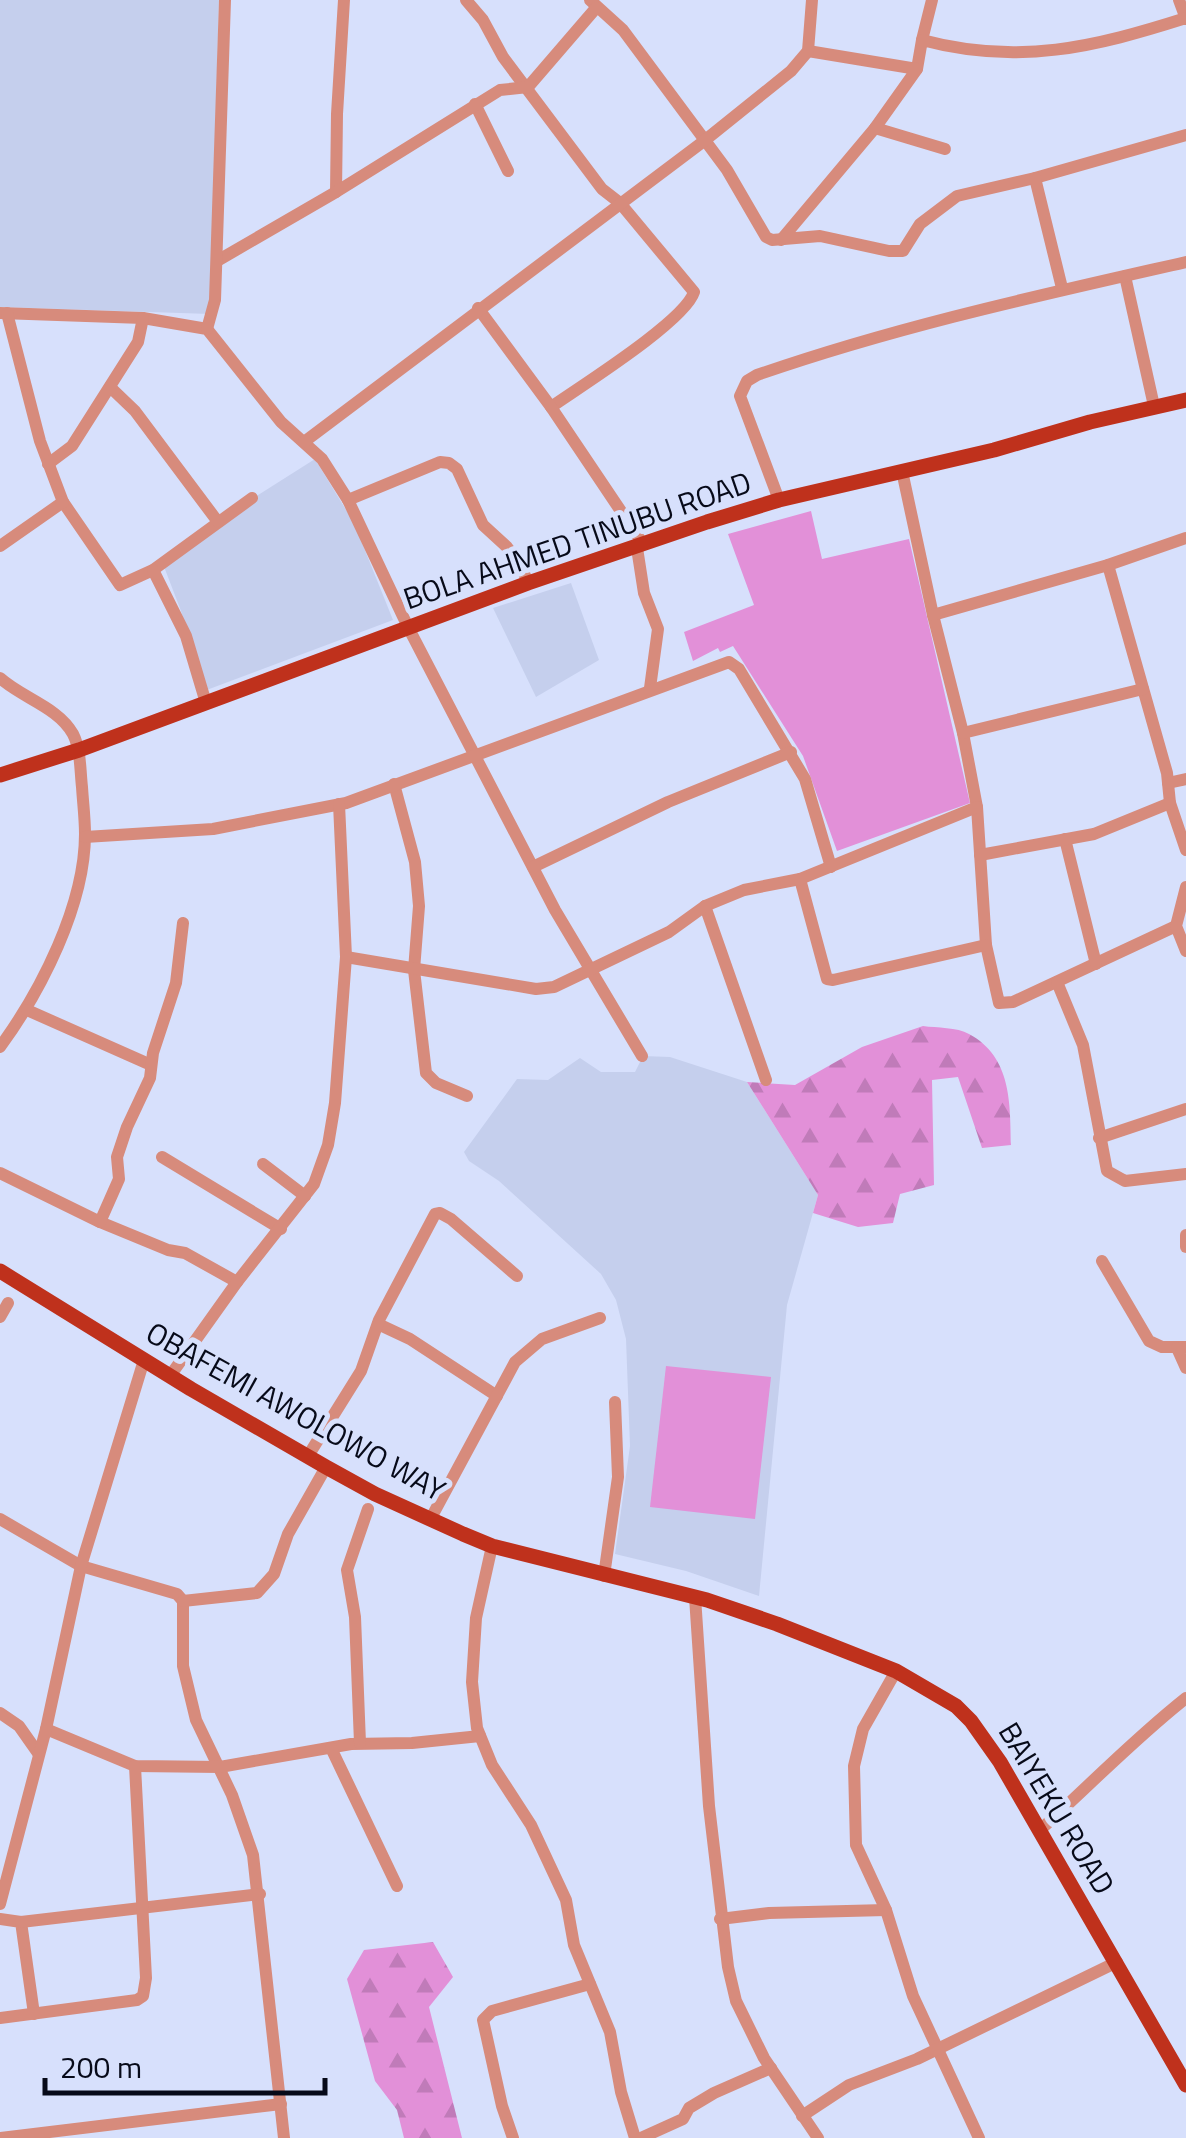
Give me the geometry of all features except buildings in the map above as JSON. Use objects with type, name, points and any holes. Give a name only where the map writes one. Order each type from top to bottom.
[{"type":"main road","name":"BOLA AHMED TINUBU ROAD","points":[[0,775],[79,750],[528,583],[779,500],[1186,400]]},
{"type":"main road","name":"OBAFEMI AWOLOWO WAY","points":[[0,1271],[326,1467],[431,1518],[492,1546],[695,1598]]},
{"type":"main road","name":"BAIYEKU ROAD","points":[[695,1598],[777,1624],[896,1671],[956,1706],[972,1721],[1040,1830],[1186,2085]]},
{"type":"street","points":[[207,328],[215,300],[225,0]]},
{"type":"street","points":[[336,192],[336,114],[344,0]]},
{"type":"street","points":[[466,0],[483,20],[503,57],[602,189],[620,202],[692,288],[694,296],[655,332],[551,407]]},
{"type":"street","points":[[304,442],[704,141],[791,70],[808,51],[812,0]]},
{"type":"street","points":[[781,240],[875,128],[917,70],[932,0]]},
{"type":"street","points":[[922,40],[1006,53],[1040,53],[1110,42],[1186,18],[1178,0]]},
{"type":"street","points":[[217,261],[500,90],[528,87],[593,4],[623,30],[726,170],[766,237],[781,240],[820,236],[903,251],[920,224],[957,196],[1186,135]]},
{"type":"street","points":[[808,51],[917,70]]},
{"type":"street","points":[[475,104],[508,171]]},
{"type":"street","points":[[875,128],[944,148]]},
{"type":"street","points":[[1035,178],[1062,288]]},
{"type":"street","points":[[779,500],[742,404],[740,396],[746,381],[830,348],[1062,288],[1186,262]]},
{"type":"street","points":[[1125,276],[1154,406]]},
{"type":"street","points":[[478,308],[551,407],[640,546],[644,593],[658,629],[650,688]]},
{"type":"street","points":[[252,498],[153,570],[120,585],[63,502],[3,313],[144,318],[207,328],[281,422],[322,459],[348,500],[408,627],[533,867],[642,1056]]},
{"type":"street","points":[[48,464],[72,446],[138,342],[144,318]]},
{"type":"street","points":[[110,386],[135,411],[218,522]]},
{"type":"street","points":[[348,500],[440,462],[450,463],[458,469],[486,530],[507,547],[528,583]]},
{"type":"street","points":[[902,471],[963,733],[976,808],[986,945],[999,1002],[1012,1002],[1176,926]]},
{"type":"street","points":[[0,546],[63,502]]},
{"type":"street","points":[[933,615],[1186,538]]},
{"type":"street","points":[[1108,564],[1144,689],[1170,803],[1186,850]]},
{"type":"street","points":[[153,570],[186,636],[206,703]]},
{"type":"street","points":[[85,837],[212,829],[339,804],[730,662],[805,779],[832,867]]},
{"type":"street","points":[[0,678],[63,720],[79,750],[85,837],[72,906],[48,968],[27,1010],[0,1047]]},
{"type":"street","points":[[963,733],[1144,689]]},
{"type":"street","points":[[533,867],[668,802],[791,752]]},
{"type":"street","points":[[1168,783],[1186,779]]},
{"type":"street","points":[[394,784],[415,862],[419,906],[414,970],[426,1073],[431,1081],[467,1096]]},
{"type":"street","points":[[980,855],[1094,834],[1170,803]]},
{"type":"street","points":[[170,1376],[314,1184],[328,1144],[335,1103],[346,957],[339,804]]},
{"type":"street","points":[[346,957],[544,989],[592,971],[668,932],[706,906],[744,890],[800,879],[976,808]]},
{"type":"street","points":[[1065,840],[1096,964]]},
{"type":"street","points":[[800,879],[827,979],[986,945]]},
{"type":"street","points":[[1186,888],[1176,926],[1186,951]]},
{"type":"street","points":[[706,906],[766,1080]]},
{"type":"street","points":[[100,1222],[118,1179],[117,1157],[127,1127],[147,1088],[176,982],[182,923]]},
{"type":"street","points":[[1057,982],[1082,1045],[1107,1171],[1125,1181],[1186,1174]]},
{"type":"street","points":[[27,1010],[151,1065]]},
{"type":"street","points":[[1099,1138],[1186,1109]]},
{"type":"street","points":[[162,1157],[281,1229]]},
{"type":"street","points":[[263,1164],[305,1196]]},
{"type":"street","points":[[0,1173],[100,1222],[184,1253],[238,1282]]},
{"type":"street","points":[[308,1456],[361,1371],[378,1324],[438,1212],[518,1276]]},
{"type":"street","points":[[1186,1235],[1186,1247]]},
{"type":"street","points":[[1102,1260],[1148,1341],[1156,1346],[1182,1347],[1186,1368]]},
{"type":"street","points":[[0,1317],[8,1302]]},
{"type":"street","points":[[431,1518],[515,1362],[542,1339],[600,1318]]},
{"type":"street","points":[[378,1324],[410,1339],[497,1396]]},
{"type":"street","points":[[0,1904],[46,1729],[80,1566],[144,1360]]},
{"type":"street","points":[[604,1576],[618,1477],[615,1402]]},
{"type":"street","points":[[183,1601],[257,1593],[274,1574],[288,1534],[326,1467]]},
{"type":"street","points":[[360,1744],[355,1617],[347,1570],[368,1509]]},
{"type":"street","points":[[0,1519],[80,1566],[177,1594],[183,1601],[183,1666],[196,1720],[220,1767],[253,1855],[284,2138]]},
{"type":"street","points":[[492,1546],[476,1618],[472,1682],[480,1736],[492,1765],[531,1824],[566,1900],[574,1945],[610,2032],[621,2092],[638,2138],[683,2119],[689,2108],[714,2093],[770,2068]]},
{"type":"street","points":[[695,1598],[720,1919],[736,2000],[770,2068],[818,2138]]},
{"type":"street","points":[[896,1671],[862,1729],[854,1766],[856,1844],[886,1910],[913,1996],[979,2138]]},
{"type":"street","points":[[1040,1830],[1140,1734],[1186,1698]]},
{"type":"street","points":[[0,1714],[20,1726],[38,1754]]},
{"type":"street","points":[[46,1729],[135,1766],[220,1767],[360,1744],[480,1736]]},
{"type":"street","points":[[331,1748],[397,1886]]},
{"type":"street","points":[[0,2018],[137,2000],[143,1996],[146,1978],[135,1766]]},
{"type":"street","points":[[0,1919],[21,1922],[260,1894]]},
{"type":"street","points":[[720,1919],[770,1913],[886,1910]]},
{"type":"street","points":[[21,1922],[34,2014]]},
{"type":"street","points":[[802,2116],[849,2085],[887,2073],[1117,1962]]},
{"type":"street","points":[[513,2138],[483,2020],[492,2011],[590,1984]]},
{"type":"street","points":[[0,2138],[280,2104]]},
{"type":"shaded area","points":[[0,0],[219,0],[210,314],[0,307]]},
{"type":"shaded area","points":[[315,459],[354,523],[393,620],[204,691],[163,564]]},
{"type":"shaded area","points":[[571,583],[599,660],[536,697],[493,608]]},
{"type":"shaded area","points":[[643,1056],[670,1057],[747,1082],[818,1195],[787,1305],[759,1596],[686,1571],[615,1554],[630,1446],[626,1339],[616,1300],[601,1274],[499,1181],[469,1161],[464,1152],[517,1079],[548,1080],[580,1058],[601,1072],[635,1072]]},
{"type":"green space","points":[[811,511],[822,559],[909,539],[970,803],[837,851],[803,756],[733,646],[720,652],[718,648],[693,661],[684,632],[754,605],[728,534]]},
{"type":"green space","points":[[923,1026],[964,1032],[994,1055],[1006,1083],[1011,1145],[982,1148],[958,1077],[932,1080],[934,1185],[900,1194],[893,1223],[858,1227],[813,1213],[818,1195],[747,1082],[795,1085],[862,1047]]},
{"type":"green space","points":[[666,1366],[771,1377],[755,1519],[650,1507]]},
{"type":"green space","points":[[433,1942],[453,1977],[429,2007],[462,2138],[404,2138],[397,2110],[375,2081],[347,1979],[364,1950]]}]
